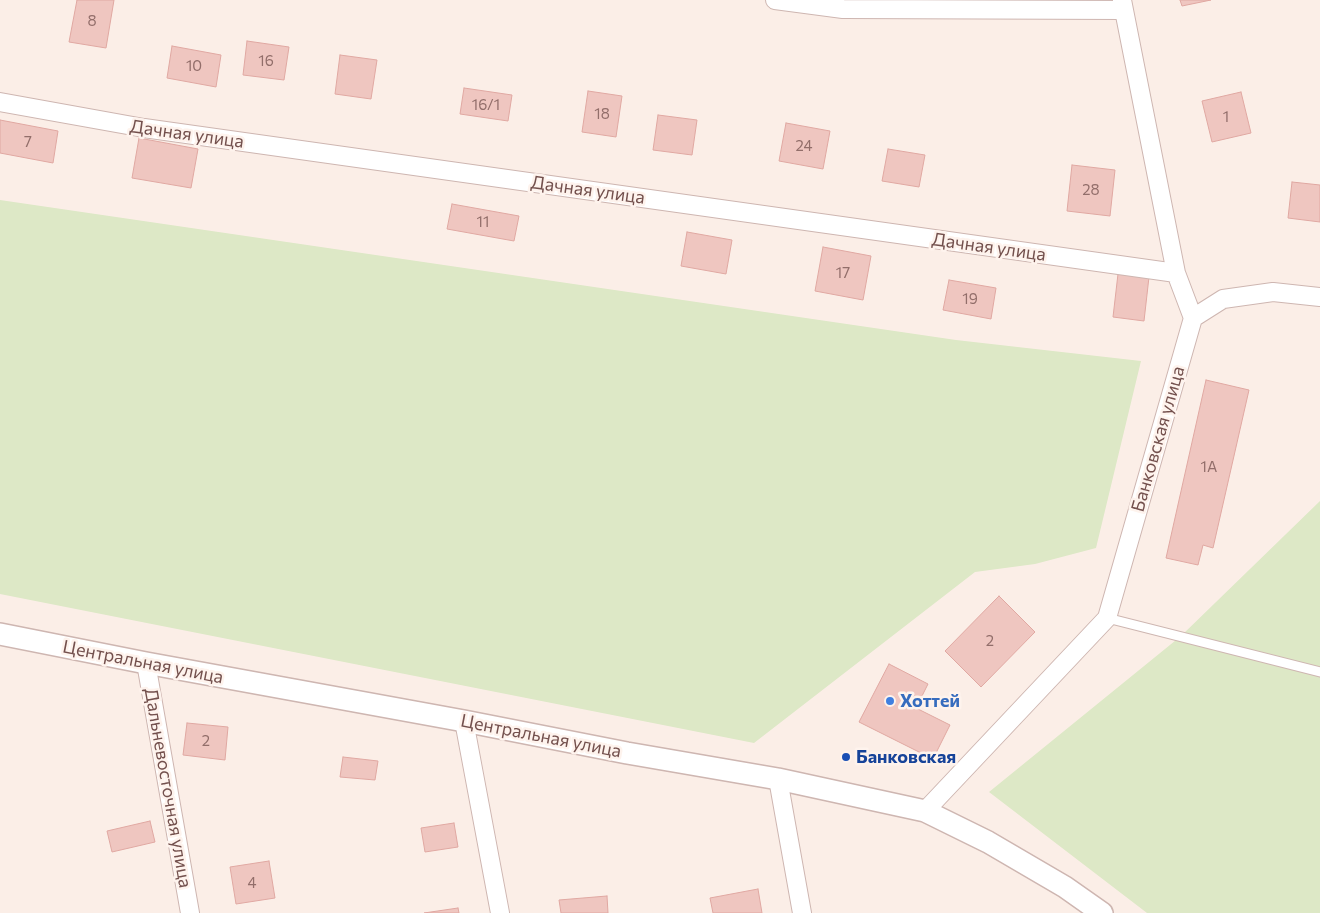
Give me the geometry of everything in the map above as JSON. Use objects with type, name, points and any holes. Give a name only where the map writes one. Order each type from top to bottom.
[{"type":"street","points":[[776,0],[843,9],[1123,5],[1176,273],[1192,318],[1223,299],[1273,292],[1320,297]]},
{"type":"street","name":"Дачная улица","points":[[0,102],[144,128],[1176,273]]},
{"type":"street","name":"Банковская улица","points":[[925,811],[1107,618],[1192,318]]},
{"type":"street","name":"Центральная улица","points":[[0,634],[627,753],[778,779],[925,811],[988,842],[1065,887],[1102,913]]},
{"type":"street","name":"Дальневосточная улица","points":[[146,663],[190,913]]},
{"type":"street","points":[[464,721],[500,913]]},
{"type":"street","points":[[778,779],[802,913]]},
{"type":"lane","points":[[1107,618],[1320,672]]},
{"type":"green space","points":[[0,200],[956,340],[1141,361],[1096,548],[1035,564],[975,572],[754,743],[0,594]]},
{"type":"green space","points":[[1320,501],[1320,913],[1147,913],[989,792],[1181,636]]},
{"type":"building","points":[[77,0],[114,0],[106,48],[69,42]]},
{"type":"building","points":[[1180,0],[1211,0],[1182,6]]},
{"type":"building","points":[[247,41],[289,47],[284,80],[243,75]]},
{"type":"building","points":[[172,46],[221,55],[216,87],[167,78]]},
{"type":"building","points":[[340,55],[377,60],[371,99],[335,94]]},
{"type":"building","points":[[464,88],[512,95],[508,121],[460,114]]},
{"type":"building","points":[[588,91],[622,96],[616,137],[582,132]]},
{"type":"building","points":[[1241,92],[1251,133],[1212,142],[1202,101]]},
{"type":"building","points":[[658,115],[697,120],[692,155],[653,150]]},
{"type":"building","points":[[0,120],[58,131],[53,163],[0,153]]},
{"type":"building","points":[[786,123],[830,131],[823,169],[779,161]]},
{"type":"building","points":[[139,138],[198,149],[191,188],[132,178]]},
{"type":"building","points":[[888,149],[925,155],[919,187],[882,181]]},
{"type":"building","points":[[1072,165],[1115,170],[1110,216],[1067,211]]},
{"type":"building","points":[[1292,182],[1320,185],[1320,222],[1288,218]]},
{"type":"building","points":[[452,204],[519,216],[514,241],[447,229]]},
{"type":"building","points":[[687,232],[732,240],[726,274],[681,266]]},
{"type":"building","points":[[823,247],[871,256],[863,300],[815,291]]},
{"type":"building","points":[[1118,274],[1149,277],[1144,321],[1113,317]]},
{"type":"building","points":[[949,280],[996,288],[991,319],[943,310]]},
{"type":"building","points":[[1206,380],[1249,390],[1213,548],[1203,545],[1198,565],[1166,558]]},
{"type":"building","points":[[999,596],[1035,632],[981,687],[945,651]]},
{"type":"building","points":[[889,664],[928,684],[916,708],[950,725],[933,759],[859,722]]},
{"type":"building","points":[[187,723],[228,727],[225,760],[183,755]]},
{"type":"building","points":[[343,757],[378,761],[375,780],[340,777]]},
{"type":"building","points":[[150,821],[155,842],[112,852],[107,831]]},
{"type":"building","points":[[454,823],[458,847],[425,852],[421,828]]},
{"type":"building","points":[[269,861],[275,898],[236,904],[230,867]]},
{"type":"building","points":[[758,889],[762,913],[713,913],[710,898]]},
{"type":"building","points":[[607,896],[608,913],[561,913],[559,900]]},
{"type":"building","points":[[458,908],[459,913],[424,913]]},
{"type":"place","name":"Хоттей","points":[[890,701]]},
{"type":"place","name":"Банковская","points":[[846,757]]}]
